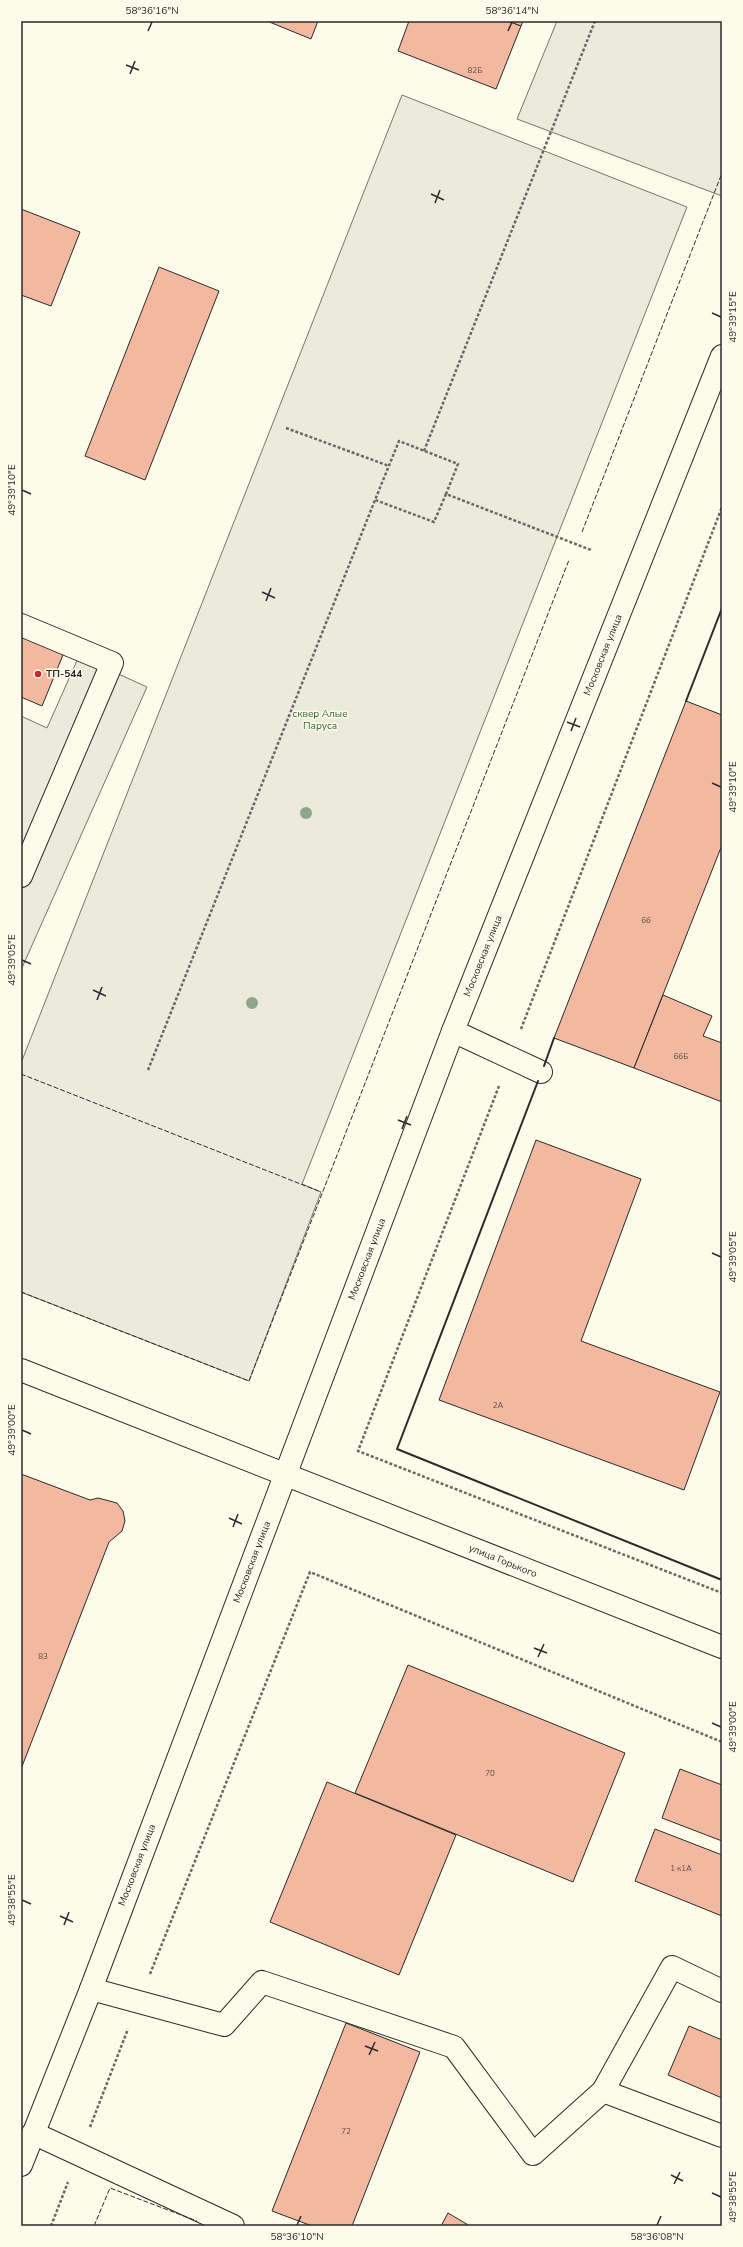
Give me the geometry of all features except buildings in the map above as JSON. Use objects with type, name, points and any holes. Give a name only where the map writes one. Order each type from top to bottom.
[{"type":"main road","name":"Московская улица","points":[[21,2165],[90,1989],[453,1031],[722,356]]},
{"type":"main road","points":[[21,625],[112,663],[21,876]]},
{"type":"main road","points":[[453,1031],[541,1072]]},
{"type":"main road","name":"улица Горького","points":[[21,1370],[722,1647]]},
{"type":"main road","points":[[90,1989],[224,2025],[262,1982],[454,2047],[533,2154],[603,2091],[672,1967],[722,1991]]},
{"type":"main road","points":[[603,2091],[722,2136]]},
{"type":"main road","points":[[33,2133],[233,2226]]},
{"type":"path","points":[[424,451],[595,21]]},
{"type":"path","points":[[286,428],[389,466]]},
{"type":"path","points":[[148,1070],[376,500],[398,441],[458,464],[434,522],[376,500]]},
{"type":"path","points":[[446,494],[592,550]]},
{"type":"path","points":[[722,508],[358,1451],[722,1593]]},
{"type":"path","points":[[51,2226],[310,1572],[722,1742]]},
{"type":"green space","points":[[557,21],[722,21],[722,196],[517,119]]},
{"type":"green space","name":"сквер Алые Паруса","points":[[402,95],[687,207],[302,1184],[321,1192],[249,1381],[21,1292],[21,1063]]},
{"type":"shaded area","points":[[79,656],[147,687],[21,970],[21,716],[47,728]]},
{"type":"fence","points":[[582,532],[722,173]]},
{"type":"fence","points":[[21,1292],[249,1381],[569,560]]},
{"type":"fence","points":[[21,1074],[321,1192]]},
{"type":"fence","points":[[94,2226],[110,2188],[197,2221]]},
{"type":"wall","points":[[686,701],[722,608]]},
{"type":"wall","points":[[544,1066],[554,1038]]},
{"type":"wall","points":[[538,1081],[397,1449],[722,1580]]},
{"type":"place","name":"ТП-544","points":[[38,674]]}]
